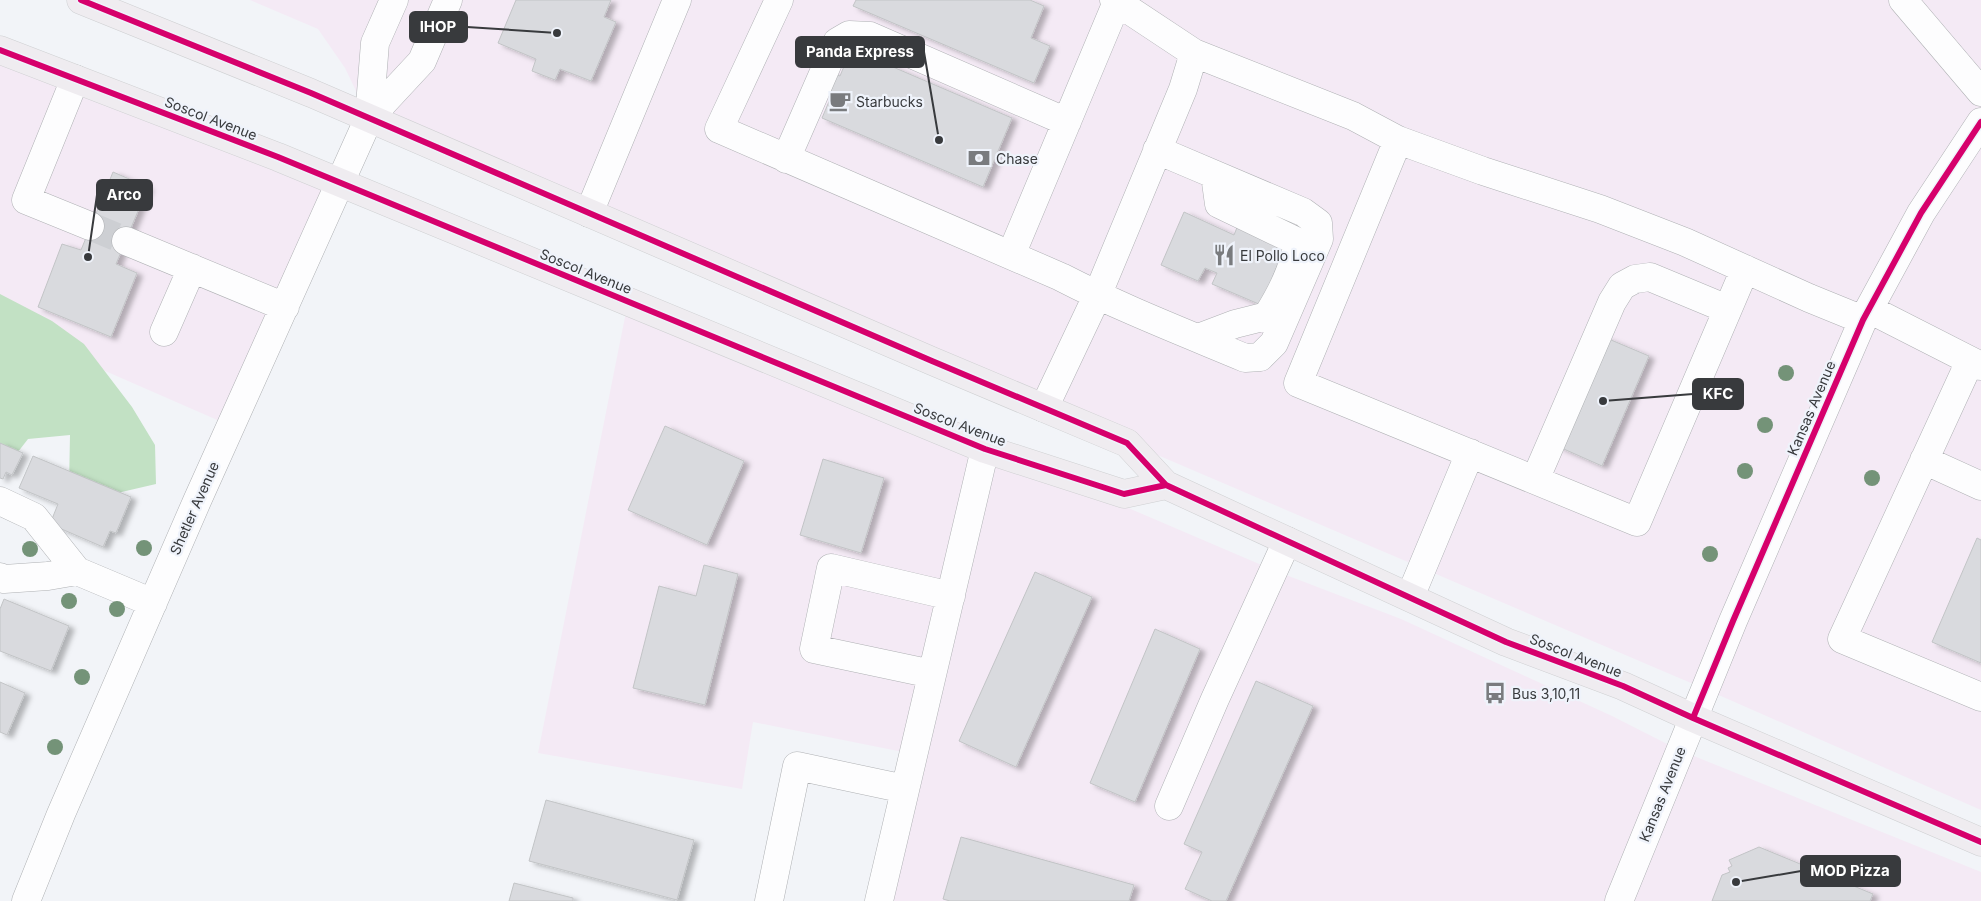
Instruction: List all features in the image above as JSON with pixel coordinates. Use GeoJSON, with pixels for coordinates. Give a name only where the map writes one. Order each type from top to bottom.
{"type":"FeatureCollection","features":[{"type":"Feature","properties":{"kind":"main road","name":"Soscol Avenue"},"geometry":{"type":"LineString","coordinates":[[81,0],[311,93],[1127,443],[1166,485],[1506,642],[1623,686],[1981,842]]}},
{"type":"Feature","properties":{"kind":"main road","name":"Soscol Avenue"},"geometry":{"type":"LineString","coordinates":[[0,50],[278,157],[985,449],[1124,494],[1166,485]]}},
{"type":"Feature","properties":{"kind":"street"},"geometry":{"type":"LineString","coordinates":[[369,118],[376,43],[394,0]]}},
{"type":"Feature","properties":{"kind":"street"},"geometry":{"type":"LineString","coordinates":[[369,118],[422,61],[448,0]]}},
{"type":"Feature","properties":{"kind":"street"},"geometry":{"type":"LineString","coordinates":[[589,213],[677,0]]}},
{"type":"Feature","properties":{"kind":"street"},"geometry":{"type":"LineString","coordinates":[[779,0],[719,130],[1011,255],[1061,277],[1097,296],[1245,358],[1260,357],[1274,342],[1320,239],[1318,223],[1303,212],[1157,150]]}},
{"type":"Feature","properties":{"kind":"street"},"geometry":{"type":"LineString","coordinates":[[1903,0],[1981,92]]}},
{"type":"Feature","properties":{"kind":"street"},"geometry":{"type":"LineString","coordinates":[[1011,255],[1115,1],[1194,53],[1353,116],[1398,140],[1483,171],[1600,209],[1685,242],[1745,269],[1866,314],[1976,363],[1924,460],[1842,639],[1981,697]]}},
{"type":"Feature","properties":{"kind":"street"},"geometry":{"type":"LineString","coordinates":[[786,159],[837,42],[849,35],[870,36],[1067,122]]}},
{"type":"Feature","properties":{"kind":"street"},"geometry":{"type":"LineString","coordinates":[[1044,408],[1097,296],[1184,89],[1194,53]]}},
{"type":"Feature","properties":{"kind":"street"},"geometry":{"type":"LineString","coordinates":[[75,79],[26,200],[90,226]]}},
{"type":"Feature","properties":{"kind":"street","name":"Shetler Avenue"},"geometry":{"type":"LineString","coordinates":[[26,901],[153,603],[369,118]]}},
{"type":"Feature","properties":{"kind":"street","name":"Kansas Avenue"},"geometry":{"type":"LineString","coordinates":[[1618,901],[1733,621],[1866,314],[1921,213],[1981,122]]}},
{"type":"Feature","properties":{"kind":"street"},"geometry":{"type":"LineString","coordinates":[[1398,140],[1298,382],[1378,417],[1637,522],[1745,269]]}},
{"type":"Feature","properties":{"kind":"street"},"geometry":{"type":"LineString","coordinates":[[1198,338],[1235,324],[1267,316],[1279,297],[1296,255],[1298,242],[1219,204],[1214,175]]}},
{"type":"Feature","properties":{"kind":"street"},"geometry":{"type":"LineString","coordinates":[[126,241],[285,307]]}},
{"type":"Feature","properties":{"kind":"street"},"geometry":{"type":"LineString","coordinates":[[164,332],[192,268]]}},
{"type":"Feature","properties":{"kind":"street"},"geometry":{"type":"LineString","coordinates":[[1535,480],[1612,302],[1622,286],[1635,279],[1650,277],[1728,310]]}},
{"type":"Feature","properties":{"kind":"street"},"geometry":{"type":"LineString","coordinates":[[879,901],[985,449]]}},
{"type":"Feature","properties":{"kind":"street"},"geometry":{"type":"LineString","coordinates":[[1410,597],[1470,453]]}},
{"type":"Feature","properties":{"kind":"street"},"geometry":{"type":"LineString","coordinates":[[1924,460],[1981,486]]}},
{"type":"Feature","properties":{"kind":"street"},"geometry":{"type":"LineString","coordinates":[[0,502],[34,517],[77,571],[153,603]]}},
{"type":"Feature","properties":{"kind":"street"},"geometry":{"type":"LineString","coordinates":[[1169,806],[1287,540]]}},
{"type":"Feature","properties":{"kind":"street"},"geometry":{"type":"LineString","coordinates":[[932,674],[814,649],[831,568],[951,596]]}},
{"type":"Feature","properties":{"kind":"street"},"geometry":{"type":"LineString","coordinates":[[0,577],[4,579],[48,576],[77,571]]}},
{"type":"Feature","properties":{"kind":"street"},"geometry":{"type":"LineString","coordinates":[[768,901],[797,766],[905,788]]}},
{"type":"Feature","properties":{"kind":"shaded area"},"geometry":{"type":"Polygon","coordinates":[[[250,0],[1981,0],[1981,810],[1705,689],[369,118],[345,68],[318,29],[250,0]]]}},
{"type":"Feature","properties":{"kind":"shaded area"},"geometry":{"type":"Polygon","coordinates":[[[0,50],[340,184],[231,426],[0,325],[0,50]]]}},
{"type":"Feature","properties":{"kind":"shaded area"},"geometry":{"type":"Polygon","coordinates":[[[628,302],[1098,495],[1273,570],[1401,619],[1612,716],[1679,750],[1981,872],[1981,901],[879,901],[913,754],[753,722],[742,789],[538,753],[628,302]]]}},
{"type":"Feature","properties":{"kind":"green space"},"geometry":{"type":"Polygon","coordinates":[[[0,294],[52,321],[84,344],[132,407],[155,445],[156,484],[100,497],[69,487],[70,435],[28,439],[7,466],[0,462],[0,294]]]}},
{"type":"Feature","properties":{"kind":"building"},"geometry":{"type":"Polygon","coordinates":[[[516,0],[611,0],[604,17],[616,22],[591,81],[560,69],[555,80],[532,71],[536,59],[498,43],[516,0]]]}},
{"type":"Feature","properties":{"kind":"building"},"geometry":{"type":"Polygon","coordinates":[[[856,0],[1030,0],[1044,6],[1031,38],[1050,46],[1034,83],[853,6],[856,0]]]}},
{"type":"Feature","properties":{"kind":"building"},"geometry":{"type":"Polygon","coordinates":[[[851,49],[1012,118],[983,187],[822,118],[833,92],[825,89],[832,73],[840,76],[851,49]]]}},
{"type":"Feature","properties":{"kind":"building"},"geometry":{"type":"Polygon","coordinates":[[[113,172],[148,187],[116,264],[137,273],[111,337],[38,307],[62,244],[81,250],[113,172]]]}},
{"type":"Feature","properties":{"kind":"building","name":"El Pollo Loco"},"geometry":{"type":"Polygon","coordinates":[[[1184,212],[1234,235],[1238,225],[1286,245],[1261,305],[1212,284],[1217,273],[1205,268],[1198,281],[1161,265],[1184,212]]]}},
{"type":"Feature","properties":{"kind":"building"},"geometry":{"type":"Polygon","coordinates":[[[1604,337],[1649,356],[1602,466],[1557,446],[1604,337]]]}},
{"type":"Feature","properties":{"kind":"building"},"geometry":{"type":"Polygon","coordinates":[[[665,426],[744,461],[707,545],[628,510],[665,426]]]}},
{"type":"Feature","properties":{"kind":"building"},"geometry":{"type":"Polygon","coordinates":[[[0,443],[23,453],[12,475],[6,472],[3,479],[0,478],[0,443]]]}},
{"type":"Feature","properties":{"kind":"building"},"geometry":{"type":"Polygon","coordinates":[[[33,456],[131,497],[116,533],[110,531],[103,547],[50,524],[58,504],[19,488],[33,456]]]}},
{"type":"Feature","properties":{"kind":"building"},"geometry":{"type":"Polygon","coordinates":[[[823,459],[884,478],[861,553],[800,535],[823,459]]]}},
{"type":"Feature","properties":{"kind":"building"},"geometry":{"type":"Polygon","coordinates":[[[1977,538],[1981,540],[1981,663],[1932,642],[1977,538]]]}},
{"type":"Feature","properties":{"kind":"building"},"geometry":{"type":"Polygon","coordinates":[[[704,565],[738,574],[705,705],[633,688],[659,586],[696,596],[704,565]]]}},
{"type":"Feature","properties":{"kind":"building"},"geometry":{"type":"Polygon","coordinates":[[[1035,572],[1092,597],[1016,767],[959,741],[1035,572]]]}},
{"type":"Feature","properties":{"kind":"building"},"geometry":{"type":"Polygon","coordinates":[[[4,599],[69,626],[51,671],[0,651],[0,609],[4,599]]]}},
{"type":"Feature","properties":{"kind":"building"},"geometry":{"type":"Polygon","coordinates":[[[1155,629],[1200,649],[1135,802],[1090,783],[1155,629]]]}},
{"type":"Feature","properties":{"kind":"building"},"geometry":{"type":"Polygon","coordinates":[[[1256,681],[1313,706],[1226,901],[1212,901],[1185,889],[1202,852],[1184,844],[1256,681]]]}},
{"type":"Feature","properties":{"kind":"building"},"geometry":{"type":"Polygon","coordinates":[[[0,682],[25,693],[7,735],[0,732],[0,682]]]}},
{"type":"Feature","properties":{"kind":"building"},"geometry":{"type":"Polygon","coordinates":[[[546,800],[694,840],[677,900],[529,861],[546,800]]]}},
{"type":"Feature","properties":{"kind":"building"},"geometry":{"type":"Polygon","coordinates":[[[961,837],[1134,885],[1129,901],[950,901],[943,899],[961,837]]]}},
{"type":"Feature","properties":{"kind":"building"},"geometry":{"type":"Polygon","coordinates":[[[1759,847],[1873,894],[1870,901],[1712,901],[1722,875],[1730,872],[1728,868],[1732,866],[1729,860],[1759,847]]]}},
{"type":"Feature","properties":{"kind":"building"},"geometry":{"type":"Polygon","coordinates":[[[514,883],[573,898],[573,901],[509,901],[514,883]]]}},
{"type":"Feature","properties":{"kind":"tunnel"},"geometry":{"type":"LineString","coordinates":[[90,226],[126,241]]}},
{"type":"Feature","properties":{"kind":"cycle path"},"geometry":{"type":"LineString","coordinates":[[81,0],[311,93],[932,361],[1127,443],[1166,485],[1506,642],[1623,686],[1981,842]]}},
{"type":"Feature","properties":{"kind":"cycle path"},"geometry":{"type":"LineString","coordinates":[[0,50],[278,157],[985,449],[1124,494],[1166,485]]}},
{"type":"Feature","properties":{"kind":"cycle path"},"geometry":{"type":"LineString","coordinates":[[1693,718],[1863,320],[1921,213],[1981,122]]}},
{"type":"Feature","properties":{"kind":"place","name":"IHOP"},"geometry":{"type":"Point","coordinates":[557,33]}},
{"type":"Feature","properties":{"kind":"place","name":"Starbucks"},"geometry":{"type":"Point","coordinates":[840,101]}},
{"type":"Feature","properties":{"kind":"place","name":"Panda Express"},"geometry":{"type":"Point","coordinates":[939,140]}},
{"type":"Feature","properties":{"kind":"place","name":"Chase"},"geometry":{"type":"Point","coordinates":[979,158]}},
{"type":"Feature","properties":{"kind":"place","name":"El Pollo Loco"},"geometry":{"type":"Point","coordinates":[1224,255]}},
{"type":"Feature","properties":{"kind":"place","name":"Arco"},"geometry":{"type":"Point","coordinates":[88,257]}},
{"type":"Feature","properties":{"kind":"place","name":"KFC"},"geometry":{"type":"Point","coordinates":[1603,401]}},
{"type":"Feature","properties":{"kind":"place","name":"Bus 3,10,11"},"geometry":{"type":"Point","coordinates":[1495,693]}},
{"type":"Feature","properties":{"kind":"place","name":"MOD Pizza"},"geometry":{"type":"Point","coordinates":[1736,882]}}]}
